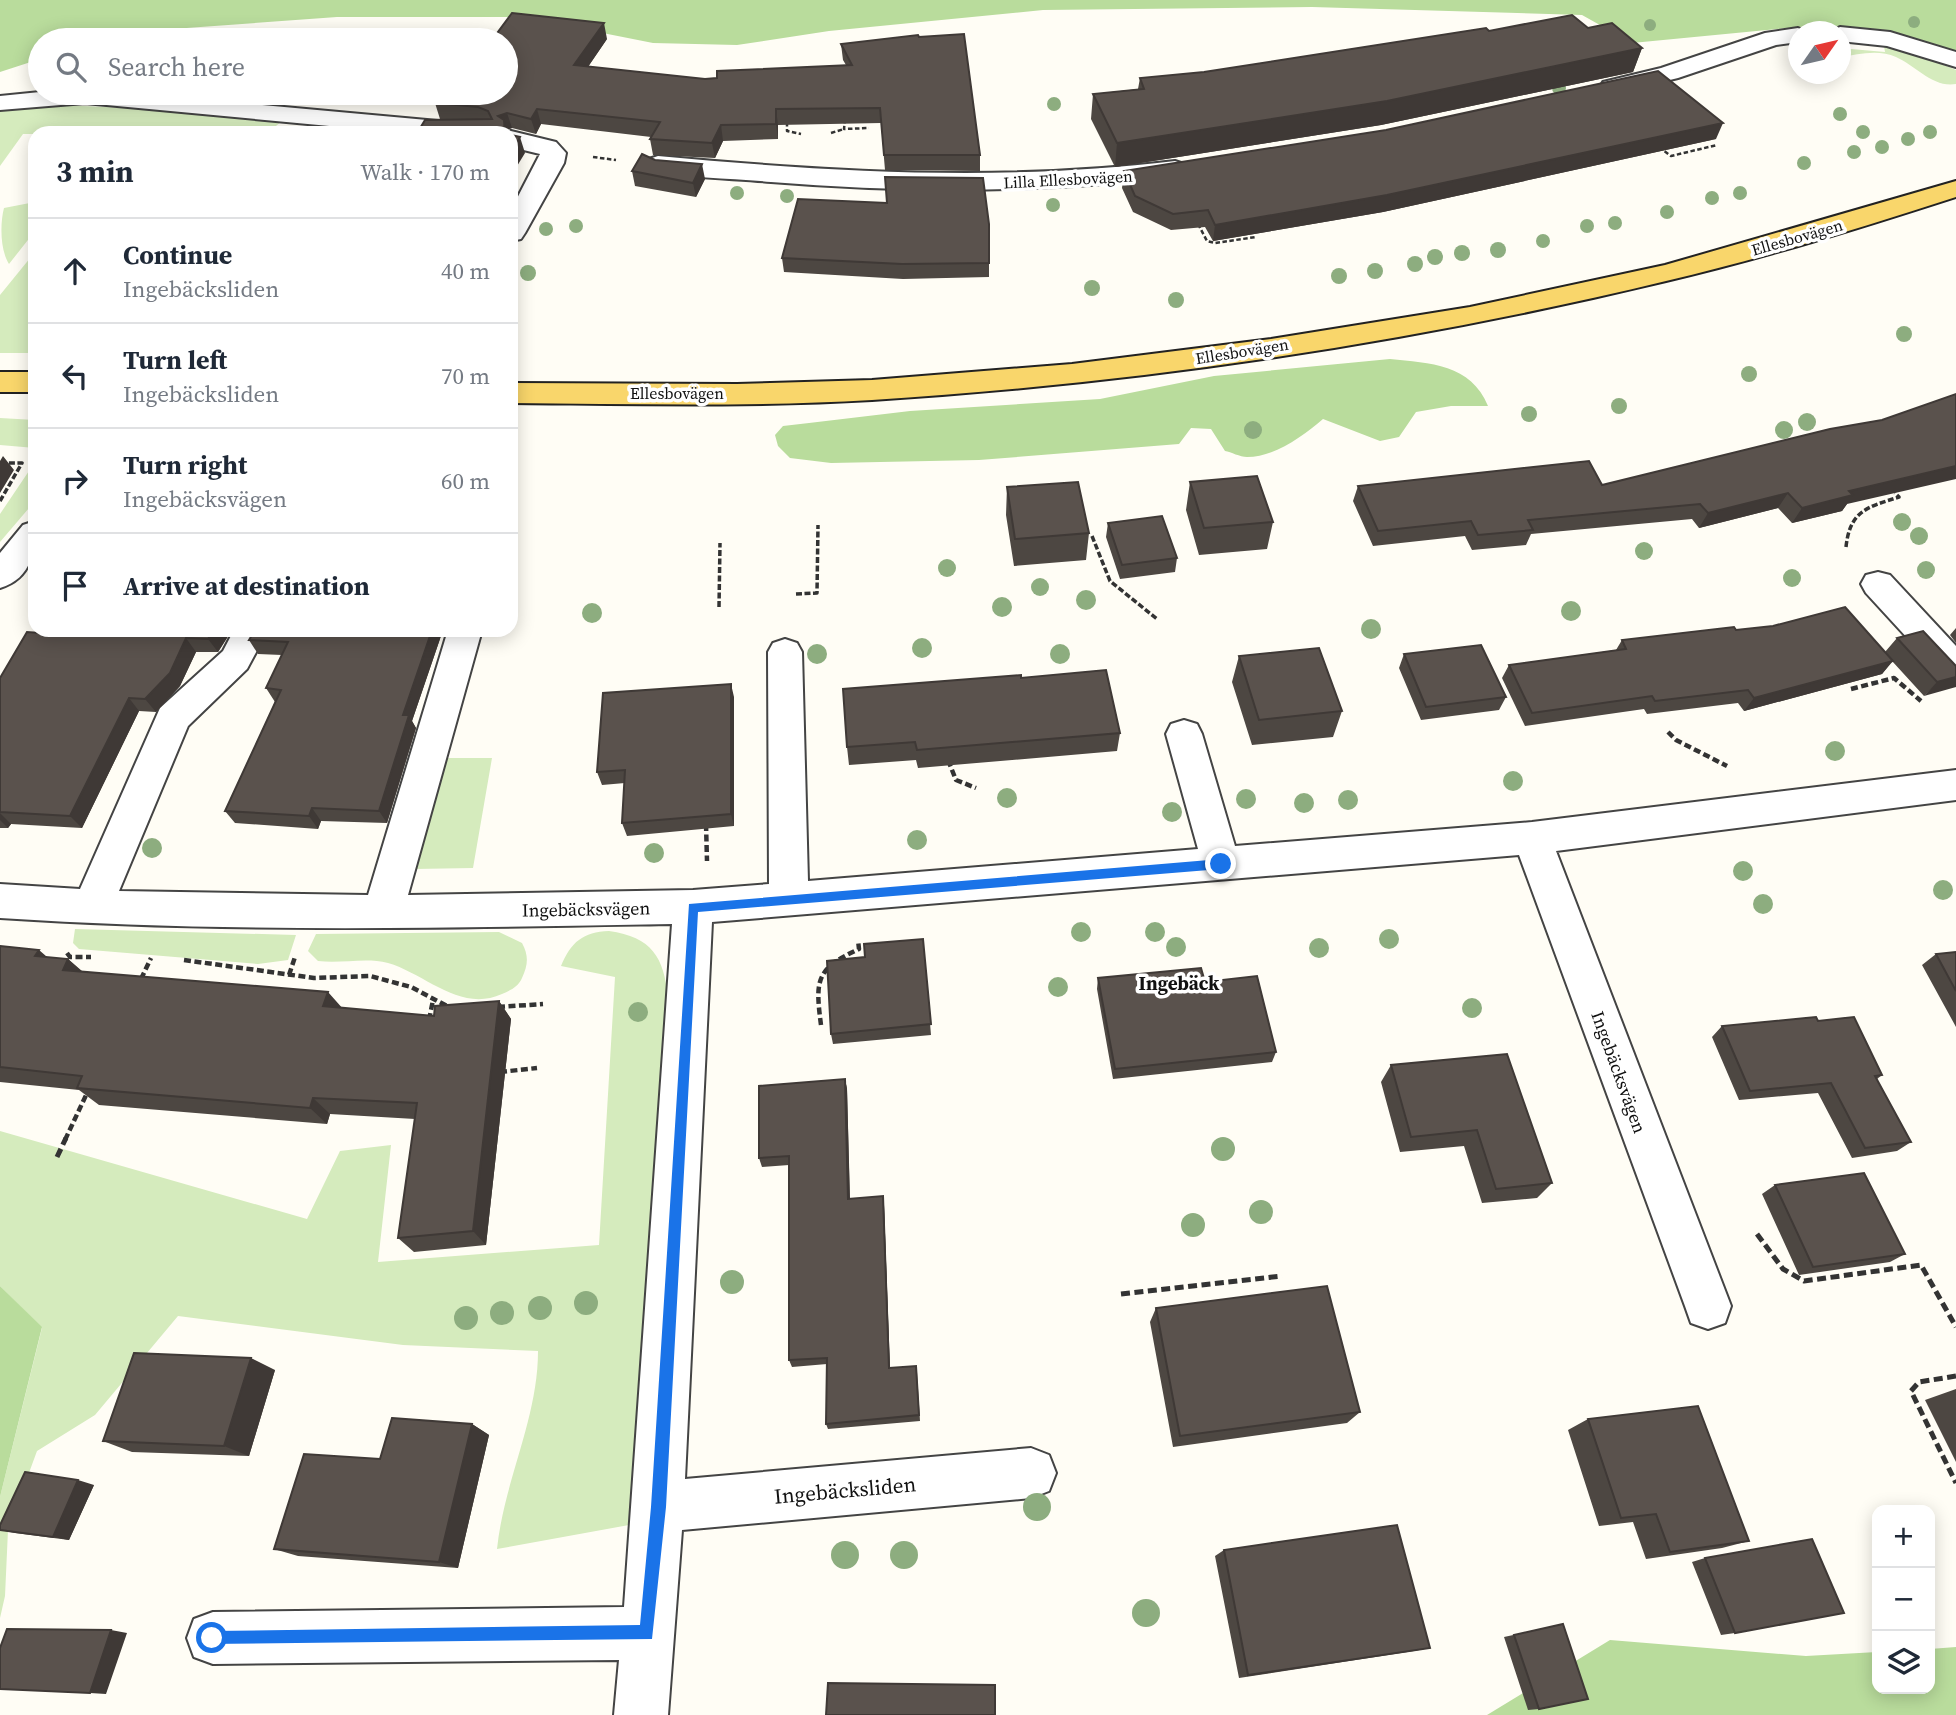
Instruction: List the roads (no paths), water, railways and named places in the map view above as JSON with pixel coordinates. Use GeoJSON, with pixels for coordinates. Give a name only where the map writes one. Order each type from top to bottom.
{"type":"FeatureCollection","features":[{"type":"Feature","properties":{"kind":"main road","name":"Ellesbovägen"},"geometry":{"type":"LineString","coordinates":[[518,393],[705,394],[869,390],[1046,376],[1200,358],[1459,316],[1641,279],[1956,189]]}},
{"type":"Feature","properties":{"kind":"main road"},"geometry":{"type":"LineString","coordinates":[[0,382],[28,382]]}},
{"type":"Feature","properties":{"kind":"street"},"geometry":{"type":"LineString","coordinates":[[1851,35],[1890,39],[1956,60]]}},
{"type":"Feature","properties":{"kind":"street"},"geometry":{"type":"LineString","coordinates":[[1592,92],[1669,73],[1773,38],[1788,36]]}},
{"type":"Feature","properties":{"kind":"street"},"geometry":{"type":"LineString","coordinates":[[0,103],[28,101]]}},
{"type":"Feature","properties":{"kind":"street"},"geometry":{"type":"LineString","coordinates":[[163,105],[344,126]]}},
{"type":"Feature","properties":{"kind":"street"},"geometry":{"type":"LineString","coordinates":[[518,141],[547,147],[552,153],[551,163],[518,221]]}},
{"type":"Feature","properties":{"kind":"street","name":"Lilla Ellesbovägen"},"geometry":{"type":"LineString","coordinates":[[658,164],[802,177],[929,183],[1115,178],[1200,166]]}},
{"type":"Feature","properties":{"kind":"street"},"geometry":{"type":"LineString","coordinates":[[0,576],[28,542]]}},
{"type":"Feature","properties":{"kind":"street"},"geometry":{"type":"LineString","coordinates":[[1878,584],[1956,669]]}},
{"type":"Feature","properties":{"kind":"street"},"geometry":{"type":"LineString","coordinates":[[81,906],[173,718],[236,660],[248,637]]}},
{"type":"Feature","properties":{"kind":"street"},"geometry":{"type":"LineString","coordinates":[[383,912],[463,637]]}},
{"type":"Feature","properties":{"kind":"street"},"geometry":{"type":"LineString","coordinates":[[785,652],[789,899]]}},
{"type":"Feature","properties":{"kind":"street"},"geometry":{"type":"LineString","coordinates":[[1184,734],[1221,864]]}},
{"type":"Feature","properties":{"kind":"street","name":"Ingebäcksvägen"},"geometry":{"type":"LineString","coordinates":[[0,901],[81,906],[383,912],[700,907],[1532,838],[1956,785]]}},
{"type":"Feature","properties":{"kind":"street","name":"Ingebäcksvägen"},"geometry":{"type":"LineString","coordinates":[[1532,838],[1708,1306]]}},
{"type":"Feature","properties":{"kind":"street"},"geometry":{"type":"LineString","coordinates":[[641,1715],[659,1507],[700,907]]}},
{"type":"Feature","properties":{"kind":"street","name":"Ingebäcksliden"},"geometry":{"type":"LineString","coordinates":[[659,1507],[1031,1472]]}},
{"type":"Feature","properties":{"kind":"street"},"geometry":{"type":"LineString","coordinates":[[212,1638],[647,1633]]}},
{"type":"Feature","properties":{"kind":"district","name":"Ingebäck"},"geometry":{"type":"Point","coordinates":[1179,983]}}]}
